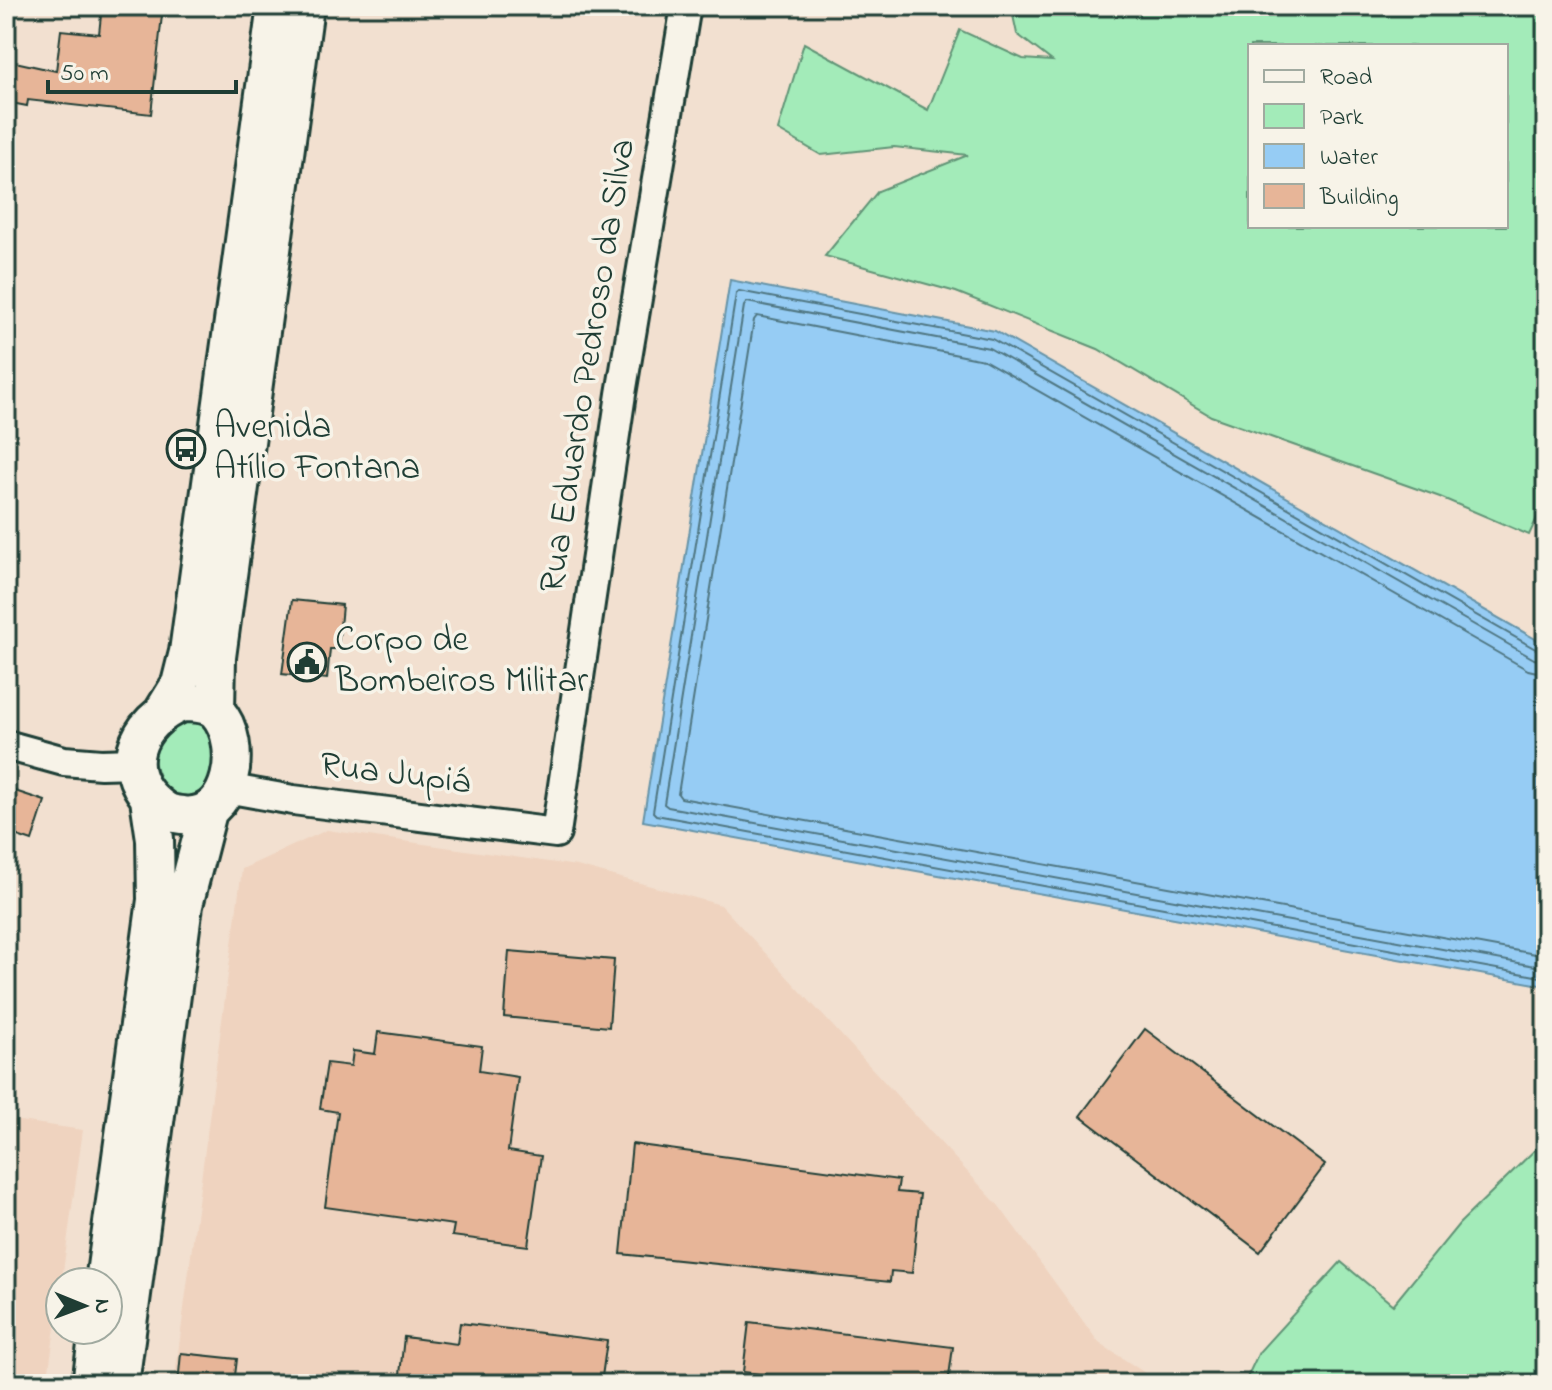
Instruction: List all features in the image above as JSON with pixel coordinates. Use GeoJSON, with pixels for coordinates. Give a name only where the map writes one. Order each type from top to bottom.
{"type":"FeatureCollection","features":[{"type":"Feature","properties":{"kind":"main road"},"geometry":{"type":"LineString","coordinates":[[106,1266],[156,900],[155,839],[149,799],[139,781],[135,763],[138,740],[149,723],[164,710],[180,684],[188,652],[276,6]]}},
{"type":"Feature","properties":{"kind":"main road"},"geometry":{"type":"LineString","coordinates":[[120,1384],[184,905],[217,800],[231,771],[228,732],[216,711],[217,657],[305,6]]}},
{"type":"Feature","properties":{"kind":"main road"},"geometry":{"type":"LineString","coordinates":[[164,710],[182,703],[199,703],[216,711]]}},
{"type":"Feature","properties":{"kind":"main road"},"geometry":{"type":"LineString","coordinates":[[149,799],[167,813],[187,816],[217,800]]}},
{"type":"Feature","properties":{"kind":"main road"},"geometry":{"type":"LineString","coordinates":[[91,1384],[96,1346]]}},
{"type":"Feature","properties":{"kind":"street","name":"Rua Eduardo Pedroso da Silva"},"geometry":{"type":"LineString","coordinates":[[556,833],[621,394],[686,6]]}},
{"type":"Feature","properties":{"kind":"street"},"geometry":{"type":"LineString","coordinates":[[6,745],[64,761],[135,763]]}},
{"type":"Feature","properties":{"kind":"street","name":"Rua Jupiá"},"geometry":{"type":"LineString","coordinates":[[217,800],[293,800],[556,833]]}},
{"type":"Feature","properties":{"kind":"shaded area"},"geometry":{"type":"Polygon","coordinates":[[[327,830],[577,866],[721,905],[999,1206],[1099,1343],[1162,1384],[174,1384],[242,869],[327,830]]]}},
{"type":"Feature","properties":{"kind":"shaded area"},"geometry":{"type":"Polygon","coordinates":[[[6,1119],[83,1130],[64,1266],[44,1266],[44,1346],[52,1346],[47,1384],[6,1384],[6,1119]]]}},
{"type":"Feature","properties":{"kind":"green space"},"geometry":{"type":"Polygon","coordinates":[[[1011,6],[1546,6],[1546,499],[1529,535],[1440,497],[1211,416],[1098,349],[956,292],[825,256],[878,191],[968,155],[894,147],[821,155],[778,130],[804,43],[928,110],[960,30],[1023,59],[1052,61],[1017,34],[1011,6]]]}},
{"type":"Feature","properties":{"kind":"green space"},"geometry":{"type":"Polygon","coordinates":[[[191,715],[210,727],[216,765],[202,795],[183,797],[171,792],[160,779],[154,752],[162,734],[191,715]]]}},
{"type":"Feature","properties":{"kind":"green space"},"geometry":{"type":"Polygon","coordinates":[[[1546,1139],[1546,1384],[1244,1384],[1259,1352],[1341,1262],[1393,1305],[1459,1224],[1546,1139]]]}},
{"type":"Feature","properties":{"kind":"water"},"geometry":{"type":"Polygon","coordinates":[[[730,280],[995,331],[1546,645],[1546,986],[643,821],[730,280]]]}},
{"type":"Feature","properties":{"kind":"building"},"geometry":{"type":"Polygon","coordinates":[[[102,6],[163,6],[151,114],[28,100],[27,106],[6,102],[6,60],[56,71],[61,30],[99,34],[102,6]]]}},
{"type":"Feature","properties":{"kind":"building"},"geometry":{"type":"Polygon","coordinates":[[[292,600],[342,605],[338,649],[330,649],[327,679],[282,674],[292,600]]]}},
{"type":"Feature","properties":{"kind":"building"},"geometry":{"type":"Polygon","coordinates":[[[6,788],[45,801],[32,841],[6,832],[6,788]]]}},
{"type":"Feature","properties":{"kind":"building"},"geometry":{"type":"Polygon","coordinates":[[[509,951],[614,960],[609,1027],[504,1017],[509,951]]]}},
{"type":"Feature","properties":{"kind":"building"},"geometry":{"type":"Polygon","coordinates":[[[1145,1029],[1325,1165],[1260,1252],[1080,1116],[1145,1029]]]}},
{"type":"Feature","properties":{"kind":"building"},"geometry":{"type":"Polygon","coordinates":[[[378,1032],[482,1046],[479,1071],[518,1077],[508,1151],[541,1156],[528,1246],[452,1236],[454,1225],[325,1207],[338,1112],[320,1109],[327,1063],[351,1066],[353,1051],[375,1054],[378,1032]]]}},
{"type":"Feature","properties":{"kind":"building"},"geometry":{"type":"Polygon","coordinates":[[[632,1144],[899,1180],[897,1192],[920,1194],[912,1273],[891,1271],[890,1282],[621,1254],[632,1144]]]}},
{"type":"Feature","properties":{"kind":"building"},"geometry":{"type":"Polygon","coordinates":[[[749,1322],[953,1347],[948,1384],[841,1384],[743,1372],[749,1322]]]}},
{"type":"Feature","properties":{"kind":"building"},"geometry":{"type":"Polygon","coordinates":[[[460,1323],[607,1341],[601,1384],[399,1384],[404,1337],[457,1344],[460,1323]]]}},
{"type":"Feature","properties":{"kind":"building"},"geometry":{"type":"Polygon","coordinates":[[[181,1353],[237,1359],[234,1384],[178,1384],[181,1353]]]}},
{"type":"Feature","properties":{"kind":"place","name":"Avenida Atílio Fontana"},"geometry":{"type":"Point","coordinates":[186,449]}},
{"type":"Feature","properties":{"kind":"place","name":"Corpo de Bombeiros Militar"},"geometry":{"type":"Point","coordinates":[307,662]}}]}
